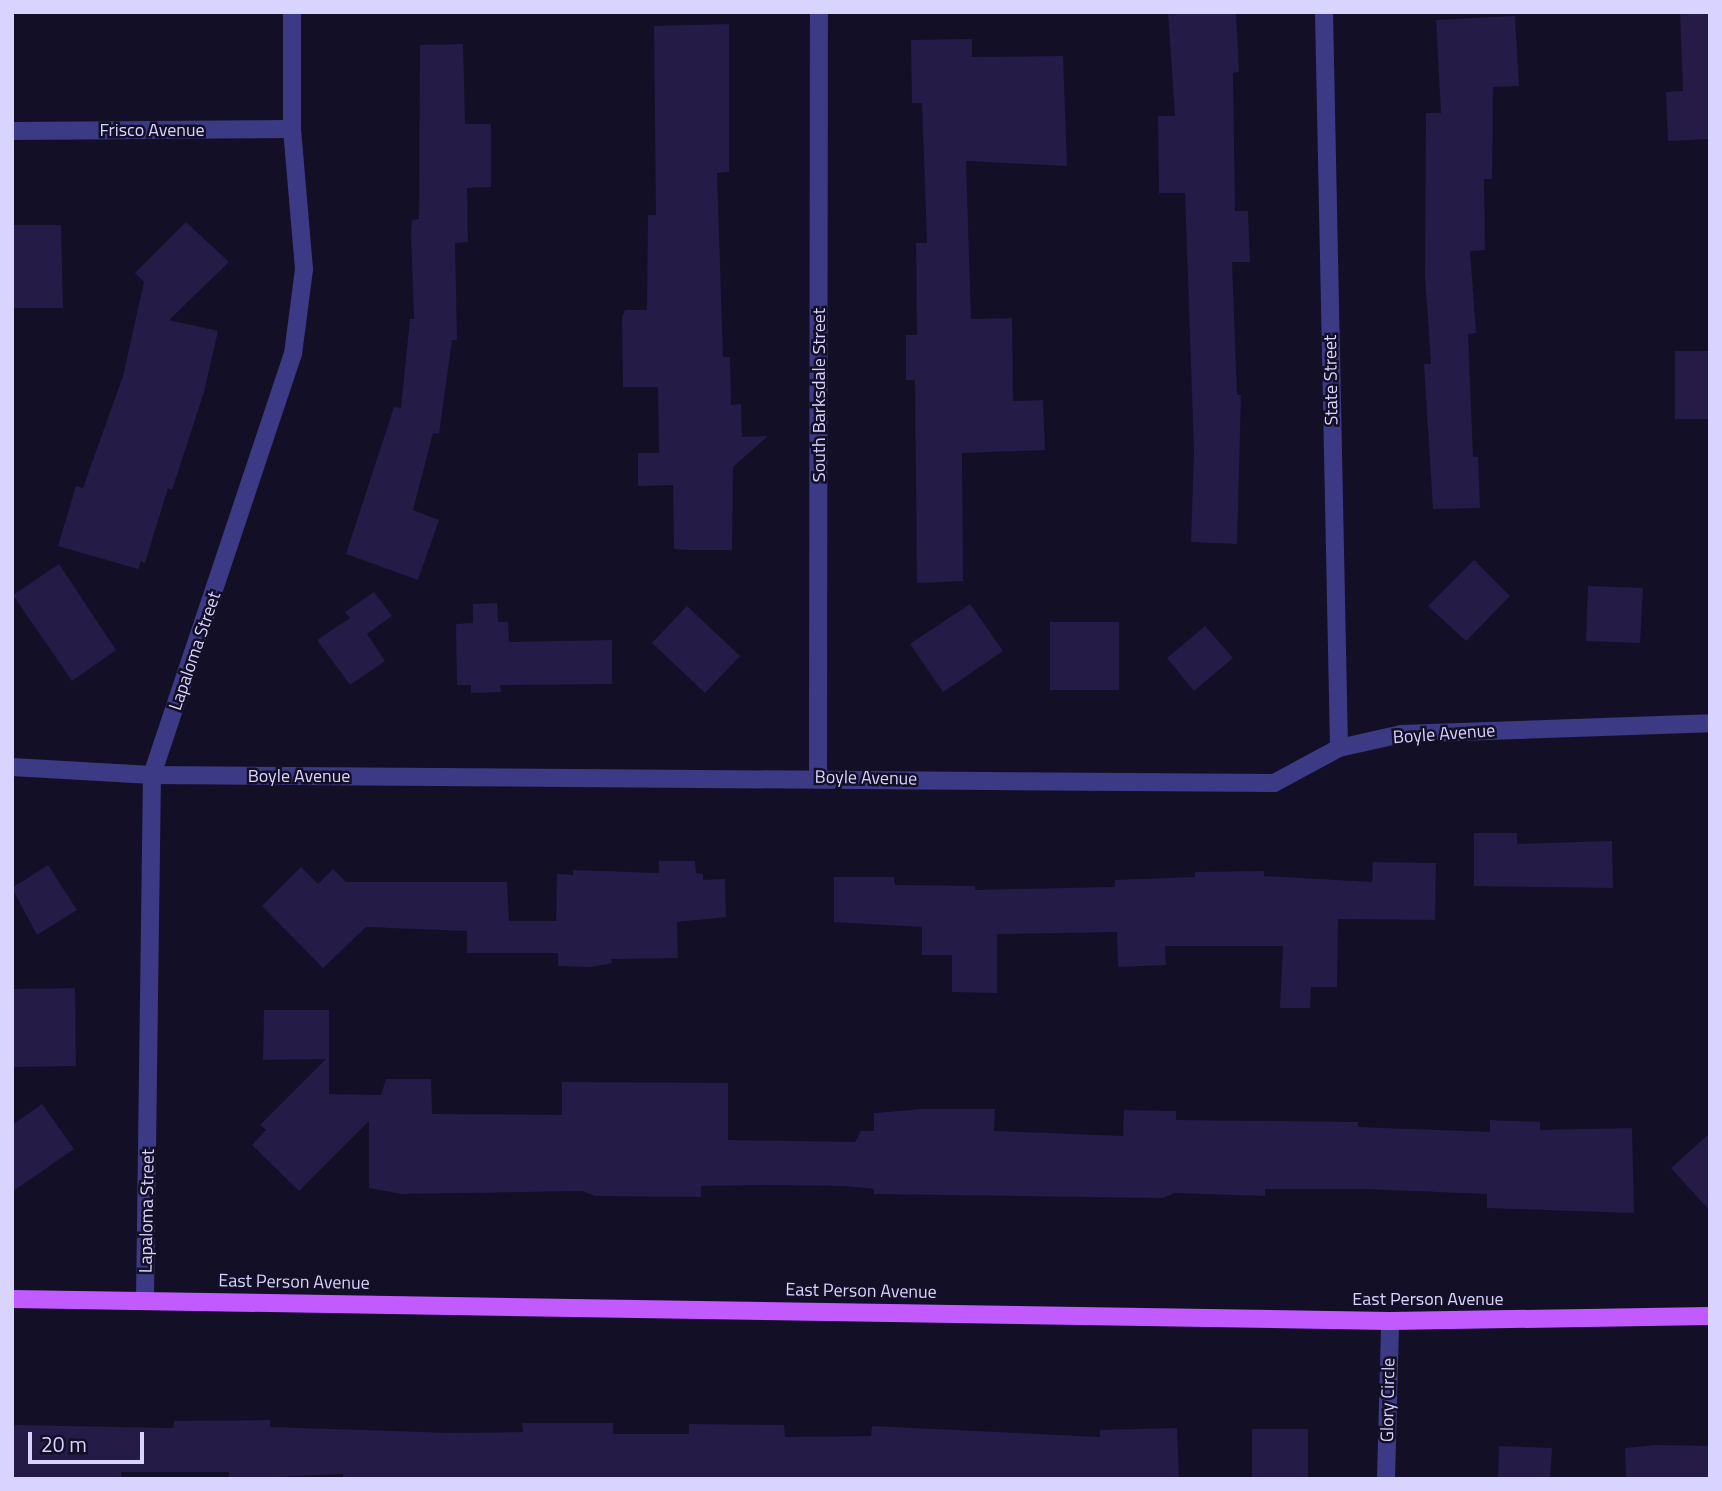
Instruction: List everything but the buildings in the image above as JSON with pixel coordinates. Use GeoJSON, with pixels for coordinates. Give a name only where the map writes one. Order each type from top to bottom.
{"type":"FeatureCollection","features":[{"type":"Feature","properties":{"kind":"main road","name":"East Person Avenue"},"geometry":{"type":"LineString","coordinates":[[12,1299],[1390,1321],[1710,1316]]}},
{"type":"Feature","properties":{"kind":"street","name":"Lapaloma Street"},"geometry":{"type":"LineString","coordinates":[[145,1300],[152,775],[293,354],[304,268],[292,130],[292,12]]}},
{"type":"Feature","properties":{"kind":"street","name":"South Barksdale Street"},"geometry":{"type":"LineString","coordinates":[[818,777],[820,12]]}},
{"type":"Feature","properties":{"kind":"street","name":"State Street"},"geometry":{"type":"LineString","coordinates":[[1324,12],[1339,748]]}},
{"type":"Feature","properties":{"kind":"street","name":"Frisco Avenue"},"geometry":{"type":"LineString","coordinates":[[12,131],[292,130]]}},
{"type":"Feature","properties":{"kind":"street","name":"Boyle Avenue"},"geometry":{"type":"LineString","coordinates":[[12,767],[152,775],[818,777],[1274,783],[1339,748],[1401,734],[1710,723]]}},
{"type":"Feature","properties":{"kind":"street","name":"Glory Circle"},"geometry":{"type":"LineString","coordinates":[[1386,1479],[1390,1321]]}}]}
